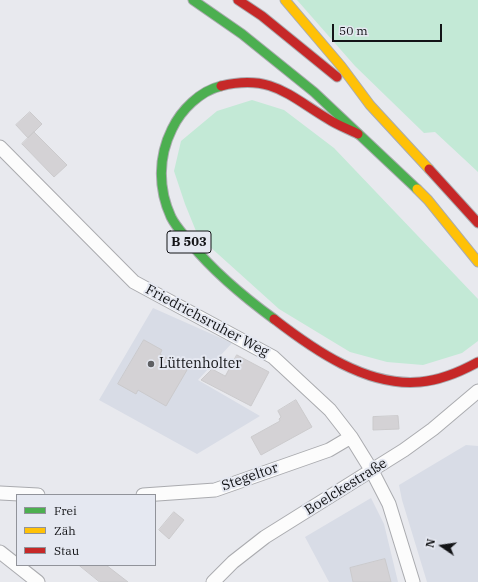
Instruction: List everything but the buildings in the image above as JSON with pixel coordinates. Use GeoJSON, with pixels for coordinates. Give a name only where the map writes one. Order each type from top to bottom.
{"type":"FeatureCollection","features":[{"type":"Feature","properties":{"kind":"highway","name":"B 503"},"geometry":{"type":"LineString","coordinates":[[193,0],[242,34],[314,92],[428,200],[478,262]]}},
{"type":"Feature","properties":{"kind":"highway"},"geometry":{"type":"LineString","coordinates":[[238,0],[262,16],[370,105]]}},
{"type":"Feature","properties":{"kind":"highway"},"geometry":{"type":"LineString","coordinates":[[286,0],[341,66],[370,105],[478,223]]}},
{"type":"Feature","properties":{"kind":"highway","name":"B 503"},"geometry":{"type":"LineString","coordinates":[[358,134],[328,119],[304,102],[284,91],[262,84],[239,83],[217,87],[202,94],[186,108],[175,121],[166,139],[161,161],[161,181],[164,198],[169,213],[179,230],[213,269],[273,319],[329,357],[347,366],[363,373],[400,382],[423,381],[446,377],[464,370],[478,362]]}},
{"type":"Feature","properties":{"kind":"street","name":"Friedrichsruher Weg"},"geometry":{"type":"LineString","coordinates":[[0,147],[134,282],[273,356],[330,410],[351,437],[372,471],[389,504],[413,582]]}},
{"type":"Feature","properties":{"kind":"street","name":"Boelckestraße"},"geometry":{"type":"LineString","coordinates":[[213,582],[233,562],[265,537],[372,471],[433,429],[478,391]]}},
{"type":"Feature","properties":{"kind":"street","name":"Stegeltor"},"geometry":{"type":"LineString","coordinates":[[156,494],[215,490],[329,450],[351,437]]}},
{"type":"Feature","properties":{"kind":"street"},"geometry":{"type":"LineString","coordinates":[[0,494],[16,494]]}},
{"type":"Feature","properties":{"kind":"street"},"geometry":{"type":"LineString","coordinates":[[0,552],[16,565]]}},
{"type":"Feature","properties":{"kind":"street"},"geometry":{"type":"LineString","coordinates":[[18,566],[38,582]]}},
{"type":"Feature","properties":{"kind":"shaded area"},"geometry":{"type":"Polygon","coordinates":[[[153,308],[232,343],[198,380],[260,416],[197,454],[99,400],[153,308]]]}},
{"type":"Feature","properties":{"kind":"shaded area"},"geometry":{"type":"Polygon","coordinates":[[[466,445],[478,446],[478,582],[427,582],[402,500],[399,485],[466,445]]]}},
{"type":"Feature","properties":{"kind":"shaded area"},"geometry":{"type":"Polygon","coordinates":[[[371,498],[384,524],[398,582],[329,582],[305,537],[371,498]]]}},
{"type":"Feature","properties":{"kind":"green space"},"geometry":{"type":"Polygon","coordinates":[[[297,0],[478,0],[478,172],[435,132],[424,133],[355,66],[297,0]]]}},
{"type":"Feature","properties":{"kind":"green space"},"geometry":{"type":"Polygon","coordinates":[[[252,100],[284,110],[334,148],[478,299],[478,341],[462,353],[423,365],[387,362],[350,352],[279,309],[198,236],[174,171],[181,141],[217,111],[252,100]]]}},
{"type":"Feature","properties":{"kind":"traffic: fast"},"geometry":{"type":"LineString","coordinates":[[193,0],[242,34],[314,92],[417,189]]}},
{"type":"Feature","properties":{"kind":"traffic: fast"},"geometry":{"type":"LineString","coordinates":[[221,86],[206,92],[192,102],[180,115],[172,129],[167,140],[162,162],[161,173],[164,195],[173,221],[200,255],[230,284],[274,319]]}},
{"type":"Feature","properties":{"kind":"traffic: slow"},"geometry":{"type":"LineString","coordinates":[[285,0],[341,66],[370,105],[429,169]]}},
{"type":"Feature","properties":{"kind":"traffic: slow"},"geometry":{"type":"LineString","coordinates":[[417,189],[428,200],[478,262]]}},
{"type":"Feature","properties":{"kind":"traffic: jam"},"geometry":{"type":"LineString","coordinates":[[238,0],[262,16],[337,77]]}},
{"type":"Feature","properties":{"kind":"traffic: jam"},"geometry":{"type":"LineString","coordinates":[[221,86],[238,83],[253,83],[278,89],[331,121],[358,134]]}},
{"type":"Feature","properties":{"kind":"traffic: jam"},"geometry":{"type":"LineString","coordinates":[[429,169],[478,223]]}},
{"type":"Feature","properties":{"kind":"traffic: jam"},"geometry":{"type":"LineString","coordinates":[[274,319],[306,343],[324,354],[342,364],[380,379],[400,382],[428,381],[450,375],[478,362]]}},
{"type":"Feature","properties":{"kind":"place","name":"Lüttenholter"},"geometry":{"type":"Point","coordinates":[151,364]}}]}
